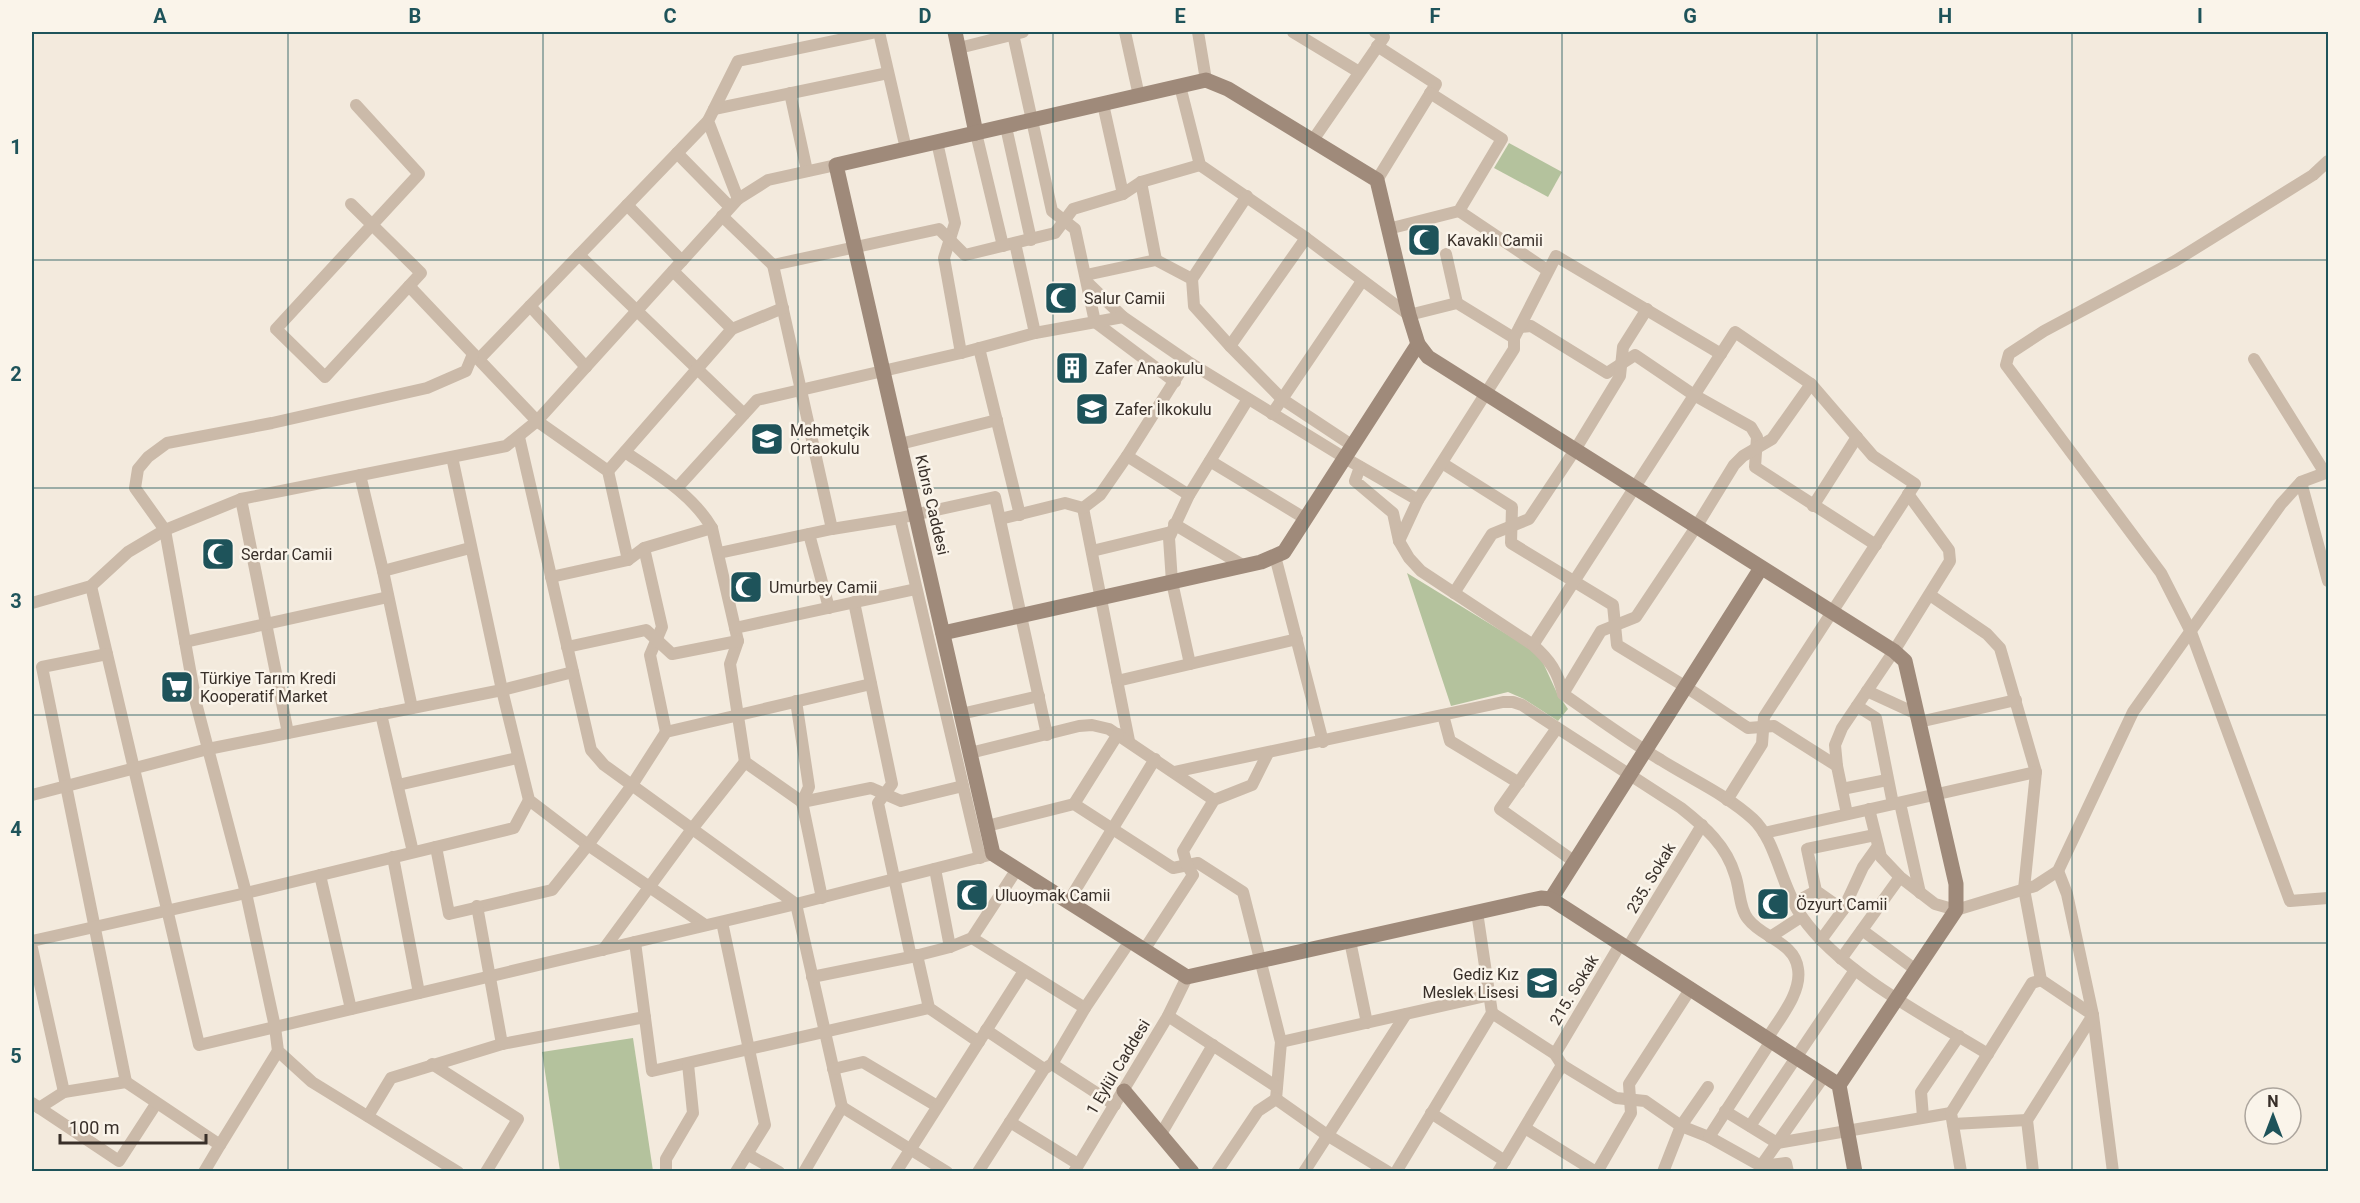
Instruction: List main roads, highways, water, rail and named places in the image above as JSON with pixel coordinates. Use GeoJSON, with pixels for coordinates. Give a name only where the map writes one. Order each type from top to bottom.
{"type":"FeatureCollection","features":[{"type":"Feature","properties":{"kind":"place","name":"Kavaklı Camii"},"geometry":{"type":"Point","coordinates":[1424,240]}},
{"type":"Feature","properties":{"kind":"place","name":"Salur Camii"},"geometry":{"type":"Point","coordinates":[1061,298]}},
{"type":"Feature","properties":{"kind":"place","name":"Zafer Anaokulu"},"geometry":{"type":"Point","coordinates":[1072,368]}},
{"type":"Feature","properties":{"kind":"place","name":"Zafer İlkokulu"},"geometry":{"type":"Point","coordinates":[1092,409]}},
{"type":"Feature","properties":{"kind":"place","name":"Mehmetçik Ortaokulu"},"geometry":{"type":"Point","coordinates":[767,439]}},
{"type":"Feature","properties":{"kind":"place","name":"Serdar Camii"},"geometry":{"type":"Point","coordinates":[218,554]}},
{"type":"Feature","properties":{"kind":"place","name":"Umurbey Camii"},"geometry":{"type":"Point","coordinates":[746,587]}},
{"type":"Feature","properties":{"kind":"place","name":"Türkiye Tarım Kredi Kooperatif Market"},"geometry":{"type":"Point","coordinates":[177,687]}},
{"type":"Feature","properties":{"kind":"place","name":"Uluoymak Camii"},"geometry":{"type":"Point","coordinates":[972,895]}},
{"type":"Feature","properties":{"kind":"place","name":"Özyurt Camii"},"geometry":{"type":"Point","coordinates":[1773,904]}},
{"type":"Feature","properties":{"kind":"place","name":"Gediz Kız Meslek Lisesi"},"geometry":{"type":"Point","coordinates":[1542,983]}}]}
